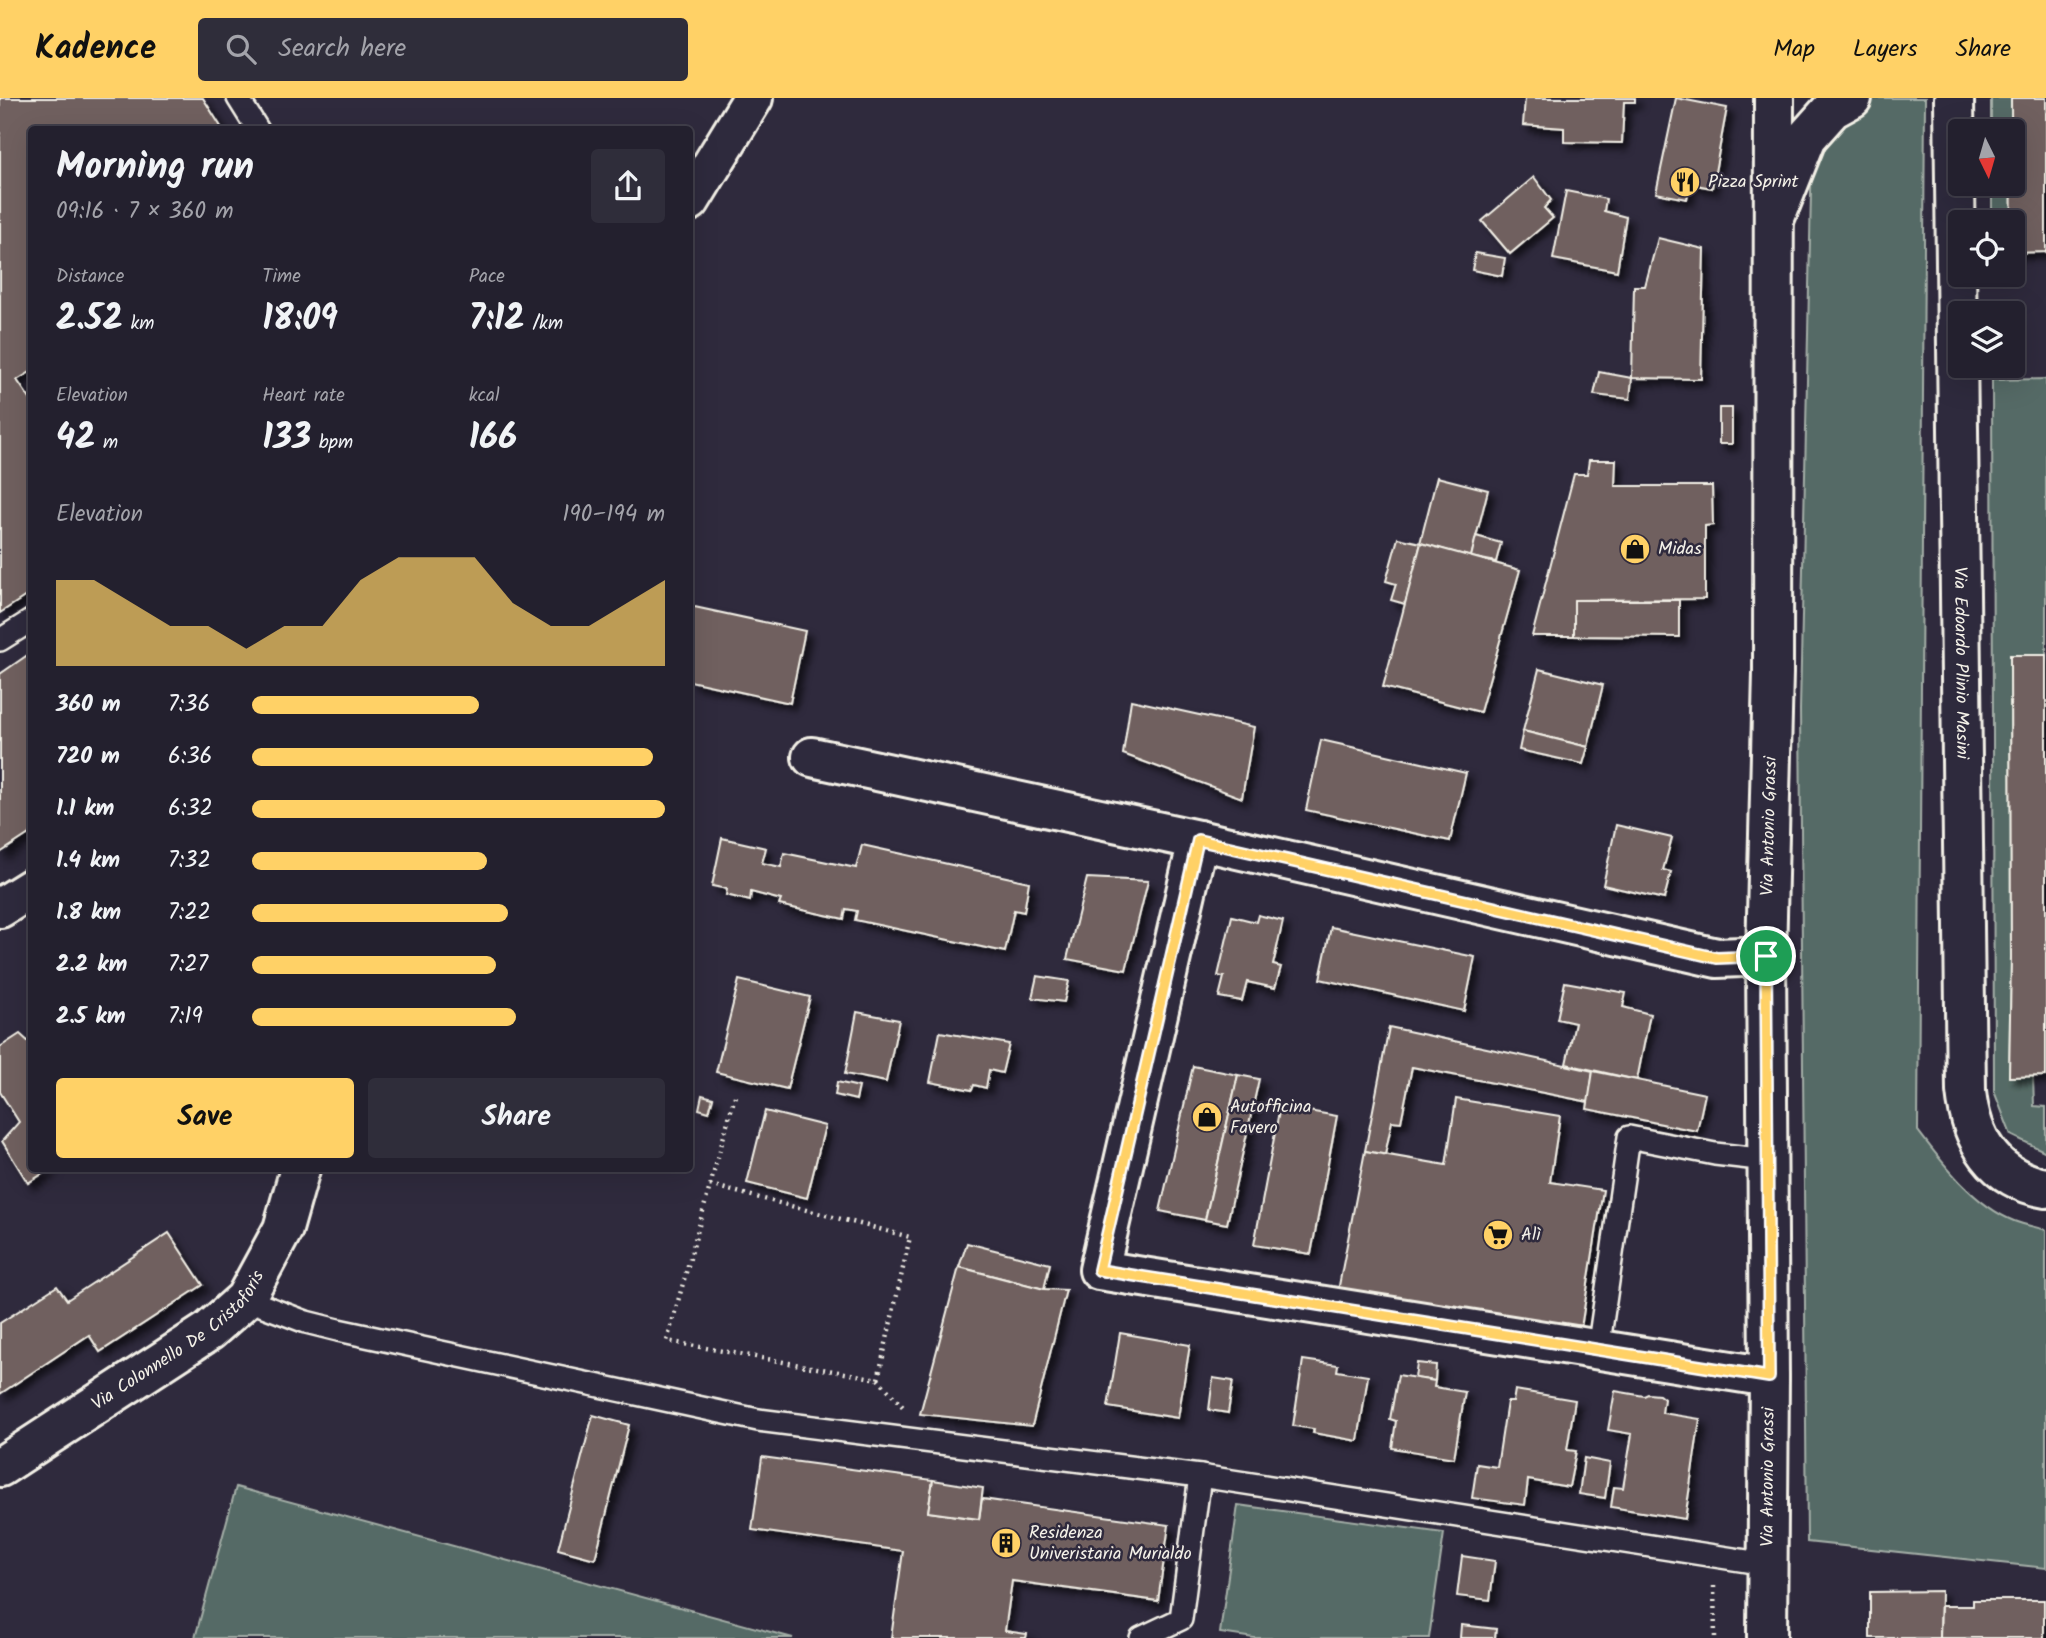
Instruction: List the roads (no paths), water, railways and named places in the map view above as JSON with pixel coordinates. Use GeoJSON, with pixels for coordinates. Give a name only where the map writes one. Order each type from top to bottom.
{"type":"FeatureCollection","features":[{"type":"Feature","properties":{"kind":"street"},"geometry":{"type":"LineString","coordinates":[[1773,222],[1807,137],[1832,109],[1852,98]]}},
{"type":"Feature","properties":{"kind":"street","name":"Via Edoardo Plinio Masini"},"geometry":{"type":"LineString","coordinates":[[1954,98],[1966,1091],[1972,1125],[1979,1143],[1990,1158],[2012,1175],[2046,1188]]}},
{"type":"Feature","properties":{"kind":"street"},"geometry":{"type":"LineString","coordinates":[[693,196],[753,99]]}},
{"type":"Feature","properties":{"kind":"street","name":"Via Antonio Grassi"},"geometry":{"type":"LineString","coordinates":[[1767,1638],[1769,1377],[1766,956],[1773,673],[1774,99]]}},
{"type":"Feature","properties":{"kind":"street"},"geometry":{"type":"LineString","coordinates":[[812,757],[1198,840],[1717,958],[1766,956]]}},
{"type":"Feature","properties":{"kind":"street"},"geometry":{"type":"LineString","coordinates":[[1198,840],[1099,1270],[1769,1377]]}},
{"type":"Feature","properties":{"kind":"street"},"geometry":{"type":"LineString","coordinates":[[0,908],[28,890]]}},
{"type":"Feature","properties":{"kind":"street","name":"Via Colonnello De Cristoforis"},"geometry":{"type":"LineString","coordinates":[[0,1467],[209,1331],[245,1299],[283,1229],[299,1172]]}},
{"type":"Feature","properties":{"kind":"lane"},"geometry":{"type":"LineString","coordinates":[[238,98],[256,126]]}},
{"type":"Feature","properties":{"kind":"lane"},"geometry":{"type":"LineString","coordinates":[[0,640],[28,622]]}},
{"type":"Feature","properties":{"kind":"lane"},"geometry":{"type":"LineString","coordinates":[[1598,1350],[1629,1137],[1715,1154],[1767,1160]]}},
{"type":"Feature","properties":{"kind":"lane"},"geometry":{"type":"LineString","coordinates":[[245,1299],[306,1322],[338,1330],[758,1420],[1200,1476],[1766,1564]]}},
{"type":"Feature","properties":{"kind":"lane"},"geometry":{"type":"LineString","coordinates":[[1141,1638],[1181,1619],[1200,1476]]}},
{"type":"Feature","properties":{"kind":"place","name":"Pizza Sprint"},"geometry":{"type":"Point","coordinates":[1685,182]}},
{"type":"Feature","properties":{"kind":"place","name":"Midas"},"geometry":{"type":"Point","coordinates":[1635,549]}},
{"type":"Feature","properties":{"kind":"place","name":"Autofficina Favero"},"geometry":{"type":"Point","coordinates":[1207,1117]}},
{"type":"Feature","properties":{"kind":"place","name":"Alì"},"geometry":{"type":"Point","coordinates":[1498,1235]}},
{"type":"Feature","properties":{"kind":"place","name":"Residenza Univeristaria Murialdo"},"geometry":{"type":"Point","coordinates":[1006,1543]}}]}
